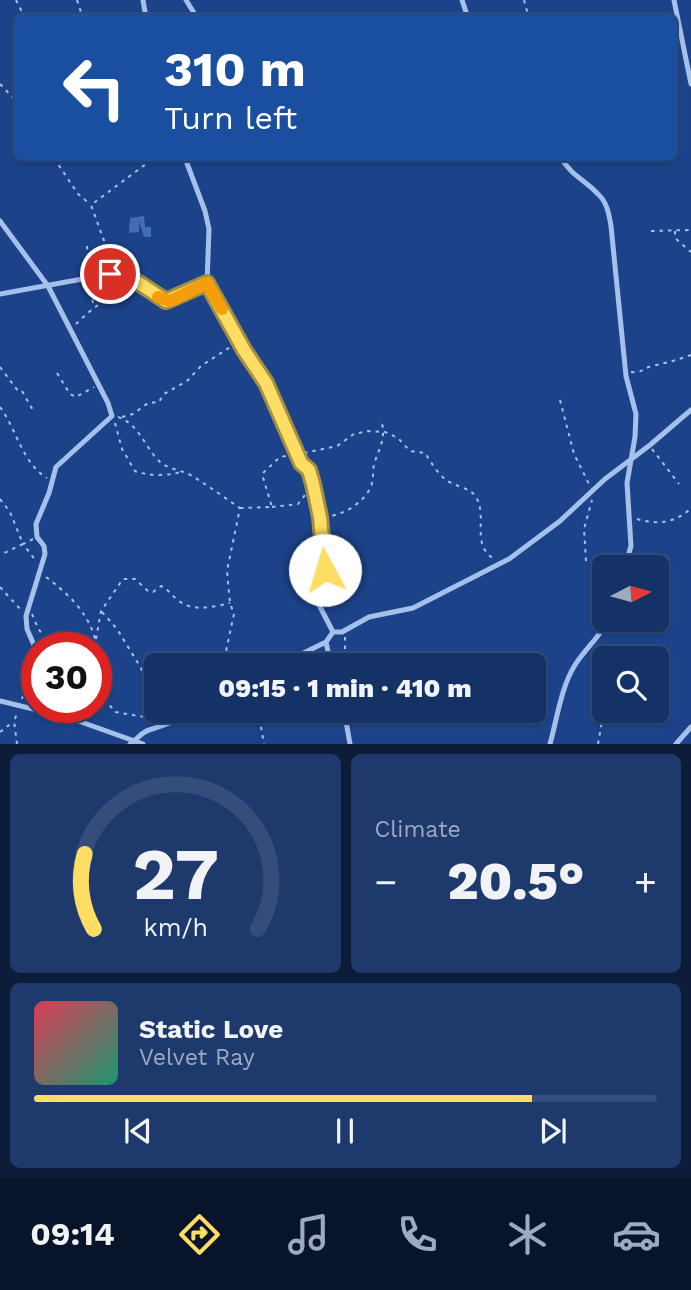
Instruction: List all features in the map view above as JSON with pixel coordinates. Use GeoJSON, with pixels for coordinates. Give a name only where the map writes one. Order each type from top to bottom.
{"type":"FeatureCollection","features":[{"type":"Feature","properties":{"kind":"street"},"geometry":{"type":"LineString","coordinates":[[677,15],[691,85]]}},
{"type":"Feature","properties":{"kind":"street"},"geometry":{"type":"LineString","coordinates":[[186,161],[209,229],[207,283],[266,383],[301,463],[309,470],[320,517],[325,570],[317,588],[316,599],[333,632]]}},
{"type":"Feature","properties":{"kind":"street"},"geometry":{"type":"LineString","coordinates":[[563,161],[577,178],[599,194],[607,209],[611,226],[627,372],[636,414],[635,438],[627,483],[631,546],[628,555]]}},
{"type":"Feature","properties":{"kind":"street"},"geometry":{"type":"LineString","coordinates":[[0,221],[48,286],[112,416],[56,467],[49,493],[36,519],[37,537],[45,548],[26,616],[28,632]]}},
{"type":"Feature","properties":{"kind":"street"},"geometry":{"type":"LineString","coordinates":[[0,294],[110,274],[139,283],[162,300],[170,301],[207,283]]}},
{"type":"Feature","properties":{"kind":"street"},"geometry":{"type":"LineString","coordinates":[[304,653],[326,642],[333,632],[347,629],[369,617],[413,608],[489,571],[555,526],[595,489],[691,410]]}},
{"type":"Feature","properties":{"kind":"street"},"geometry":{"type":"LineString","coordinates":[[550,744],[573,668],[601,632]]}},
{"type":"Feature","properties":{"kind":"street"},"geometry":{"type":"LineString","coordinates":[[326,642],[328,653]]}},
{"type":"Feature","properties":{"kind":"street"},"geometry":{"type":"LineString","coordinates":[[0,701],[21,705]]}},
{"type":"Feature","properties":{"kind":"street"},"geometry":{"type":"LineString","coordinates":[[82,723],[143,744]]}},
{"type":"Feature","properties":{"kind":"street"},"geometry":{"type":"LineString","coordinates":[[133,742],[149,730],[160,729],[169,723]]}},
{"type":"Feature","properties":{"kind":"street"},"geometry":{"type":"LineString","coordinates":[[347,723],[351,744]]}},
{"type":"Feature","properties":{"kind":"street"},"geometry":{"type":"LineString","coordinates":[[676,744],[691,727]]}},
{"type":"Feature","properties":{"kind":"path"},"geometry":{"type":"LineString","coordinates":[[0,84],[14,99]]}},
{"type":"Feature","properties":{"kind":"path"},"geometry":{"type":"LineString","coordinates":[[56,161],[78,194],[91,205],[113,265]]}},
{"type":"Feature","properties":{"kind":"path"},"geometry":{"type":"LineString","coordinates":[[91,205],[150,161]]}},
{"type":"Feature","properties":{"kind":"path"},"geometry":{"type":"LineString","coordinates":[[675,230],[675,237],[691,253]]}},
{"type":"Feature","properties":{"kind":"path"},"geometry":{"type":"LineString","coordinates":[[651,231],[691,230]]}},
{"type":"Feature","properties":{"kind":"path"},"geometry":{"type":"LineString","coordinates":[[71,330],[84,316],[110,299],[131,293],[139,283],[140,268]]}},
{"type":"Feature","properties":{"kind":"path"},"geometry":{"type":"LineString","coordinates":[[181,471],[174,474],[145,475],[135,471],[122,449],[112,416],[133,414],[148,403],[159,402],[164,394],[187,381],[201,366],[239,340]]}},
{"type":"Feature","properties":{"kind":"path"},"geometry":{"type":"LineString","coordinates":[[627,372],[641,372],[651,366],[691,355]]}},
{"type":"Feature","properties":{"kind":"path"},"geometry":{"type":"LineString","coordinates":[[0,367],[18,391],[22,391],[34,412]]}},
{"type":"Feature","properties":{"kind":"path"},"geometry":{"type":"LineString","coordinates":[[57,373],[76,397],[98,384]]}},
{"type":"Feature","properties":{"kind":"path"},"geometry":{"type":"LineString","coordinates":[[560,401],[574,454],[595,489],[584,530],[586,561]]}},
{"type":"Feature","properties":{"kind":"path"},"geometry":{"type":"LineString","coordinates":[[0,407],[23,451],[38,472],[51,481]]}},
{"type":"Feature","properties":{"kind":"path"},"geometry":{"type":"LineString","coordinates":[[121,417],[134,426],[159,461],[193,476],[240,508],[298,504],[313,484]]}},
{"type":"Feature","properties":{"kind":"path"},"geometry":{"type":"LineString","coordinates":[[320,517],[332,517],[351,508],[372,485],[373,467],[385,432],[381,419]]}},
{"type":"Feature","properties":{"kind":"path"},"geometry":{"type":"LineString","coordinates":[[272,507],[262,474],[281,457],[337,446],[354,434],[385,432],[398,438],[410,451],[425,453],[444,478],[475,494],[479,504],[482,546],[489,556],[495,559]]}},
{"type":"Feature","properties":{"kind":"path"},"geometry":{"type":"LineString","coordinates":[[650,445],[679,484]]}},
{"type":"Feature","properties":{"kind":"path"},"geometry":{"type":"LineString","coordinates":[[0,499],[10,512],[23,544],[41,573],[70,597],[85,614],[93,632]]}},
{"type":"Feature","properties":{"kind":"path"},"geometry":{"type":"LineString","coordinates":[[226,653],[234,614],[230,603],[227,571],[240,508]]}},
{"type":"Feature","properties":{"kind":"path"},"geometry":{"type":"LineString","coordinates":[[630,515],[651,523],[668,522],[683,516],[691,508]]}},
{"type":"Feature","properties":{"kind":"path"},"geometry":{"type":"LineString","coordinates":[[0,555],[37,537]]}},
{"type":"Feature","properties":{"kind":"path"},"geometry":{"type":"LineString","coordinates":[[98,632],[101,611],[123,579],[135,579],[148,591],[153,592],[161,586],[165,587],[187,606],[200,608],[230,603]]}},
{"type":"Feature","properties":{"kind":"path"},"geometry":{"type":"LineString","coordinates":[[0,587],[26,616]]}},
{"type":"Feature","properties":{"kind":"path"},"geometry":{"type":"LineString","coordinates":[[29,603],[41,632]]}},
{"type":"Feature","properties":{"kind":"path"},"geometry":{"type":"LineString","coordinates":[[101,611],[117,629],[144,678]]}},
{"type":"Feature","properties":{"kind":"path"},"geometry":{"type":"LineString","coordinates":[[347,629],[344,640],[348,653]]}},
{"type":"Feature","properties":{"kind":"path"},"geometry":{"type":"LineString","coordinates":[[0,732],[14,722],[21,705]]}},
{"type":"Feature","properties":{"kind":"path"},"geometry":{"type":"LineString","coordinates":[[112,708],[116,712],[144,717]]}},
{"type":"Feature","properties":{"kind":"path"},"geometry":{"type":"LineString","coordinates":[[14,722],[18,744]]}},
{"type":"Feature","properties":{"kind":"path"},"geometry":{"type":"LineString","coordinates":[[260,723],[264,744]]}},
{"type":"Feature","properties":{"kind":"path"},"geometry":{"type":"LineString","coordinates":[[598,744],[602,723]]}},
{"type":"Feature","properties":{"kind":"building"},"geometry":{"type":"Polygon","coordinates":[[[144,216],[145,227],[151,227],[151,237],[144,237],[139,221],[139,232],[129,233],[130,218],[144,216]]]}},
{"type":"Feature","properties":{"kind":"slow traffic"},"geometry":{"type":"LineString","coordinates":[[158,297],[170,301],[207,283],[222,309]]}},
{"type":"Feature","properties":{"kind":"route"},"geometry":{"type":"LineString","coordinates":[[110,274],[139,283],[166,301],[207,283],[216,295],[244,350],[266,383],[301,463],[309,470],[318,505],[325,570]]}}]}
